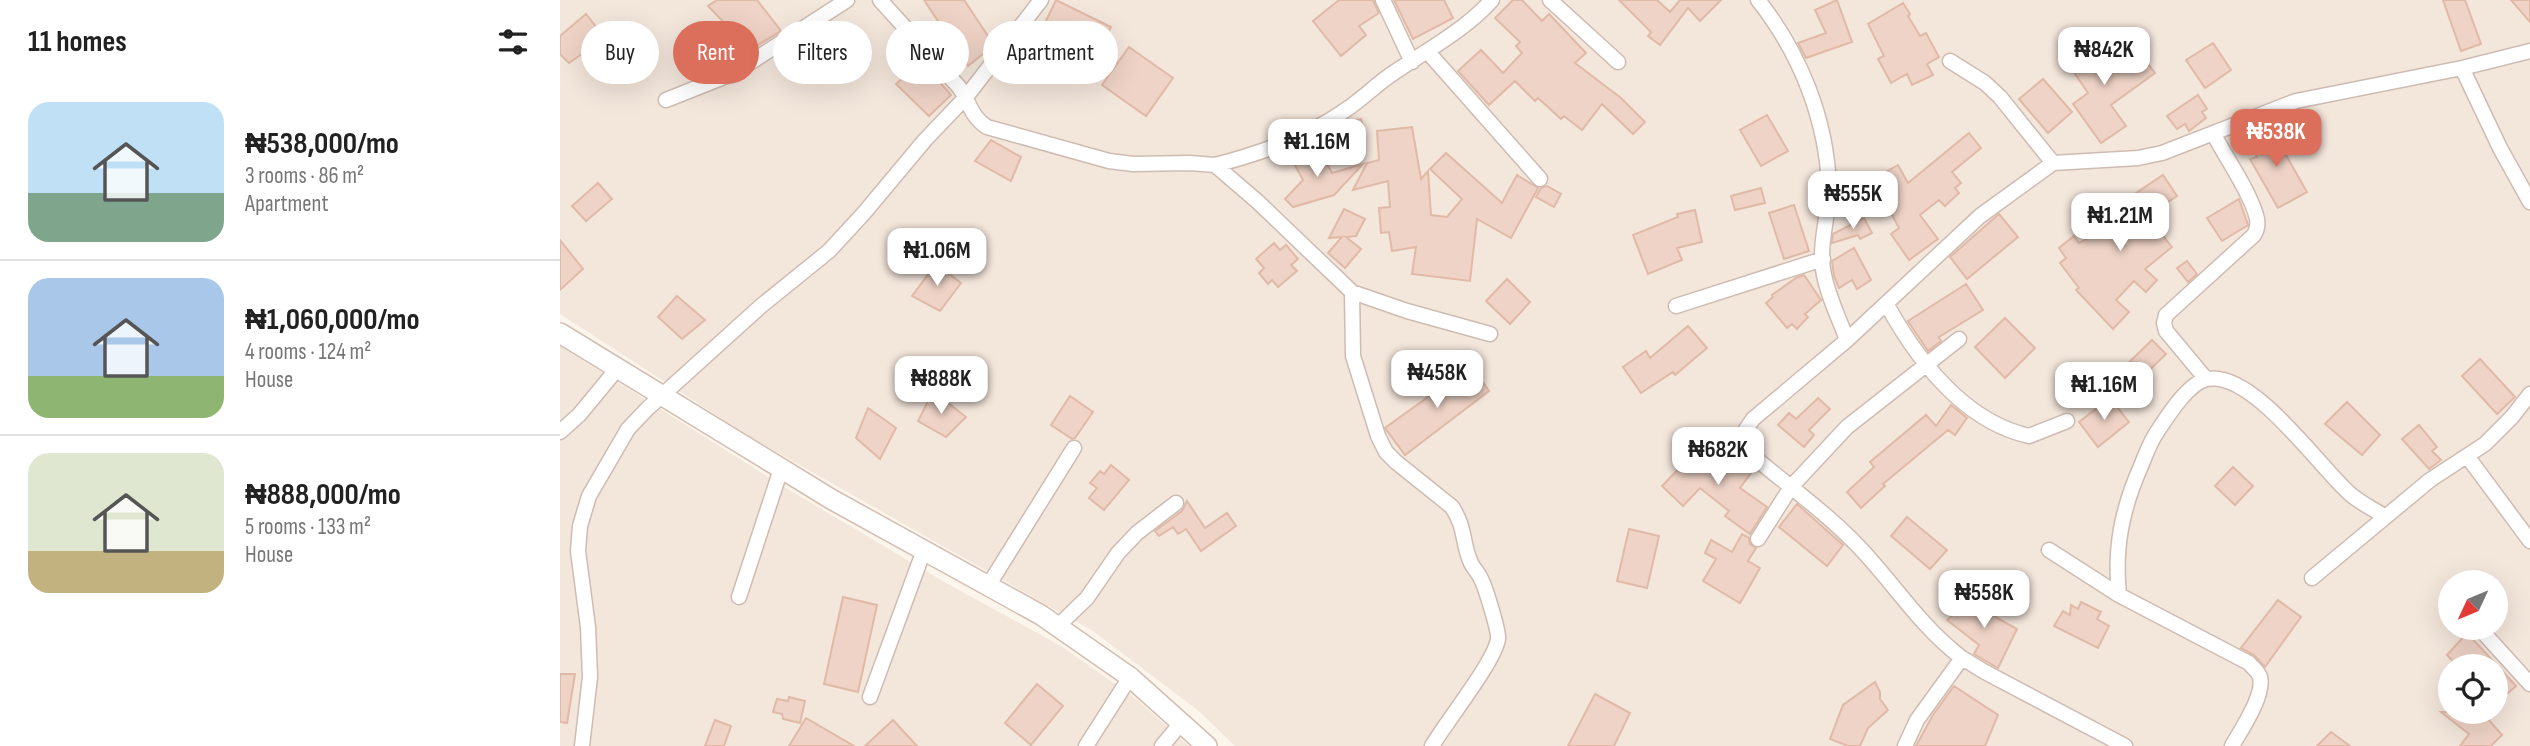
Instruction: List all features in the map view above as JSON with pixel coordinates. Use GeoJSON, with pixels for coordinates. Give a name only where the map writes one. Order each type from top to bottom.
{"type":"FeatureCollection","features":[{"type":"Feature","properties":{"kind":"street"},"geometry":{"type":"LineString","coordinates":[[666,100],[734,73],[847,0]]}},
{"type":"Feature","properties":{"kind":"street"},"geometry":{"type":"LineString","coordinates":[[880,0],[966,97],[973,116],[987,127],[1109,161],[1215,165],[1250,156],[1314,130],[1477,16],[1493,0]]}},
{"type":"Feature","properties":{"kind":"street"},"geometry":{"type":"LineString","coordinates":[[582,746],[590,677],[588,627],[578,551],[580,526],[589,496],[628,429],[761,306],[829,251],[966,97],[1041,0]]}},
{"type":"Feature","properties":{"kind":"street"},"geometry":{"type":"LineString","coordinates":[[1383,0],[1412,61]]}},
{"type":"Feature","properties":{"kind":"street"},"geometry":{"type":"LineString","coordinates":[[1550,0],[1618,62]]}},
{"type":"Feature","properties":{"kind":"street"},"geometry":{"type":"LineString","coordinates":[[1758,0],[1775,22],[1801,67],[1824,138],[1829,187],[1823,269],[1847,340]]}},
{"type":"Feature","properties":{"kind":"street"},"geometry":{"type":"LineString","coordinates":[[1427,51],[1540,179]]}},
{"type":"Feature","properties":{"kind":"street"},"geometry":{"type":"LineString","coordinates":[[2125,746],[1985,673],[1962,658],[1927,628],[1860,547],[1741,446],[1741,434],[1753,419],[1887,305],[1980,216],[2053,163],[2138,158],[2162,153],[2297,101],[2462,68],[2530,51]]}},
{"type":"Feature","properties":{"kind":"street"},"geometry":{"type":"LineString","coordinates":[[1950,61],[1985,83],[2000,97],[2053,163]]}},
{"type":"Feature","properties":{"kind":"street"},"geometry":{"type":"LineString","coordinates":[[2462,68],[2500,148],[2530,202]]}},
{"type":"Feature","properties":{"kind":"street"},"geometry":{"type":"LineString","coordinates":[[2206,379],[2166,331],[2166,315],[2254,235],[2258,228],[2257,217],[2248,197],[2213,133]]}},
{"type":"Feature","properties":{"kind":"street"},"geometry":{"type":"LineString","coordinates":[[1215,165],[1352,292],[1407,311],[1490,334]]}},
{"type":"Feature","properties":{"kind":"street"},"geometry":{"type":"LineString","coordinates":[[1676,306],[1823,259]]}},
{"type":"Feature","properties":{"kind":"street"},"geometry":{"type":"LineString","coordinates":[[1352,292],[1353,356],[1378,436],[1386,452],[1396,462],[1452,507],[1458,515],[1472,565],[1485,588],[1497,631],[1498,640],[1485,667],[1432,746]]}},
{"type":"Feature","properties":{"kind":"street"},"geometry":{"type":"LineString","coordinates":[[1887,305],[1943,385],[1970,409],[2014,433],[2028,436],[2067,421]]}},
{"type":"Feature","properties":{"kind":"street"},"geometry":{"type":"LineString","coordinates":[[561,334],[781,469],[1041,615],[1130,677],[1207,746]]}},
{"type":"Feature","properties":{"kind":"street"},"geometry":{"type":"LineString","coordinates":[[1758,539],[1791,487],[1847,427],[1959,339]]}},
{"type":"Feature","properties":{"kind":"street"},"geometry":{"type":"LineString","coordinates":[[560,432],[579,415],[617,369]]}},
{"type":"Feature","properties":{"kind":"street"},"geometry":{"type":"LineString","coordinates":[[2119,595],[2121,522],[2135,480],[2153,438],[2174,407],[2192,388],[2206,379],[2224,380],[2241,387],[2267,406],[2350,494],[2384,516]]}},
{"type":"Feature","properties":{"kind":"street"},"geometry":{"type":"LineString","coordinates":[[2312,578],[2430,480],[2486,444],[2530,394]]}},
{"type":"Feature","properties":{"kind":"street"},"geometry":{"type":"LineString","coordinates":[[988,586],[1074,447]]}},
{"type":"Feature","properties":{"kind":"street"},"geometry":{"type":"LineString","coordinates":[[2467,456],[2530,541]]}},
{"type":"Feature","properties":{"kind":"street"},"geometry":{"type":"LineString","coordinates":[[739,597],[781,469]]}},
{"type":"Feature","properties":{"kind":"street"},"geometry":{"type":"LineString","coordinates":[[1057,627],[1087,598],[1118,553],[1137,533],[1177,503]]}},
{"type":"Feature","properties":{"kind":"street"},"geometry":{"type":"LineString","coordinates":[[2049,550],[2119,595],[2249,663],[2259,673],[2261,682],[2258,695],[2232,746]]}},
{"type":"Feature","properties":{"kind":"street"},"geometry":{"type":"LineString","coordinates":[[870,697],[924,551]]}},
{"type":"Feature","properties":{"kind":"street"},"geometry":{"type":"LineString","coordinates":[[2490,640],[2530,684]]}},
{"type":"Feature","properties":{"kind":"street"},"geometry":{"type":"LineString","coordinates":[[1905,746],[1917,720],[1962,658]]}},
{"type":"Feature","properties":{"kind":"street"},"geometry":{"type":"LineString","coordinates":[[1086,746],[1130,677]]}},
{"type":"Feature","properties":{"kind":"street"},"geometry":{"type":"LineString","coordinates":[[1162,746],[1182,722]]}},
{"type":"Feature","properties":{"kind":"shaded area"},"geometry":{"type":"Polygon","coordinates":[[[560,0],[2530,0],[2530,746],[1235,746],[1200,712],[1093,631],[750,437],[560,314],[560,0]]]}},
{"type":"Feature","properties":{"kind":"shaded area"},"geometry":{"type":"Polygon","coordinates":[[[560,346],[781,485],[946,583],[1061,646],[1135,698],[1189,746],[560,746],[560,346]]]}},
{"type":"Feature","properties":{"kind":"building"},"geometry":{"type":"Polygon","coordinates":[[[717,0],[757,0],[773,21],[773,36],[759,44],[759,21],[722,21],[708,6],[717,0]]]}},
{"type":"Feature","properties":{"kind":"building"},"geometry":{"type":"Polygon","coordinates":[[[924,0],[964,0],[983,28],[983,54],[969,65],[969,21],[938,21],[924,0]]]}},
{"type":"Feature","properties":{"kind":"building"},"geometry":{"type":"Polygon","coordinates":[[[1056,0],[1099,21],[1046,21],[1056,0]]]}},
{"type":"Feature","properties":{"kind":"building"},"geometry":{"type":"Polygon","coordinates":[[[1339,0],[1373,0],[1379,13],[1359,26],[1366,35],[1341,56],[1313,21],[1339,0]]]}},
{"type":"Feature","properties":{"kind":"building"},"geometry":{"type":"Polygon","coordinates":[[[1394,0],[1444,0],[1453,18],[1413,39],[1394,0]]]}},
{"type":"Feature","properties":{"kind":"building"},"geometry":{"type":"Polygon","coordinates":[[[1513,0],[1522,0],[1542,21],[1549,14],[1586,53],[1575,63],[1621,98],[1645,122],[1633,134],[1602,104],[1582,130],[1564,116],[1561,119],[1538,98],[1535,101],[1515,81],[1489,105],[1458,71],[1481,50],[1503,73],[1522,53],[1516,46],[1520,42],[1495,18],[1513,0]]]}},
{"type":"Feature","properties":{"kind":"building"},"geometry":{"type":"Polygon","coordinates":[[[1619,0],[1657,0],[1670,12],[1680,0],[1721,0],[1700,21],[1688,8],[1660,45],[1648,36],[1651,32],[1619,0]]]}},
{"type":"Feature","properties":{"kind":"building"},"geometry":{"type":"Polygon","coordinates":[[[1837,0],[1852,42],[1806,58],[1798,43],[1826,33],[1815,10],[1837,0]]]}},
{"type":"Feature","properties":{"kind":"building"},"geometry":{"type":"Polygon","coordinates":[[[2443,0],[2465,0],[2481,44],[2461,51],[2443,0]]]}},
{"type":"Feature","properties":{"kind":"building"},"geometry":{"type":"Polygon","coordinates":[[[2511,0],[2530,0],[2530,22],[2511,0]]]}},
{"type":"Feature","properties":{"kind":"building"},"geometry":{"type":"Polygon","coordinates":[[[1903,3],[1920,36],[1926,33],[1939,57],[1927,64],[1933,75],[1912,85],[1907,74],[1891,83],[1878,59],[1884,56],[1868,24],[1903,3]]]}},
{"type":"Feature","properties":{"kind":"building"},"geometry":{"type":"Polygon","coordinates":[[[586,14],[592,21],[581,21],[581,55],[569,63],[560,54],[560,36],[586,14]]]}},
{"type":"Feature","properties":{"kind":"building"},"geometry":{"type":"Polygon","coordinates":[[[2096,39],[2118,73],[2142,56],[2155,73],[2111,105],[2126,126],[2101,143],[2073,104],[2088,93],[2065,59],[2096,39]]]}},
{"type":"Feature","properties":{"kind":"building"},"geometry":{"type":"Polygon","coordinates":[[[2213,43],[2231,70],[2205,88],[2186,60],[2213,43]]]}},
{"type":"Feature","properties":{"kind":"building"},"geometry":{"type":"Polygon","coordinates":[[[1129,47],[1173,78],[1146,116],[1102,85],[1118,84],[1118,62],[1129,47]]]}},
{"type":"Feature","properties":{"kind":"building"},"geometry":{"type":"Polygon","coordinates":[[[2043,79],[2072,112],[2048,133],[2019,99],[2043,79]]]}},
{"type":"Feature","properties":{"kind":"building"},"geometry":{"type":"Polygon","coordinates":[[[896,84],[941,84],[951,95],[929,116],[896,84]]]}},
{"type":"Feature","properties":{"kind":"building"},"geometry":{"type":"Polygon","coordinates":[[[2198,95],[2207,109],[2202,112],[2206,118],[2189,131],[2185,124],[2177,129],[2167,116],[2198,95]]]}},
{"type":"Feature","properties":{"kind":"building"},"geometry":{"type":"Polygon","coordinates":[[[1767,115],[1788,151],[1761,166],[1740,130],[1767,115]]]}},
{"type":"Feature","properties":{"kind":"building"},"geometry":{"type":"Polygon","coordinates":[[[1361,119],[1364,131],[1352,134],[1349,122],[1361,119]]]}},
{"type":"Feature","properties":{"kind":"building"},"geometry":{"type":"Polygon","coordinates":[[[1412,127],[1421,179],[1428,171],[1431,215],[1447,217],[1462,199],[1430,169],[1446,153],[1502,203],[1517,175],[1538,188],[1511,238],[1477,219],[1470,281],[1412,274],[1416,247],[1392,251],[1389,232],[1381,233],[1379,208],[1390,207],[1388,181],[1353,190],[1367,163],[1379,160],[1377,131],[1412,127]]]}},
{"type":"Feature","properties":{"kind":"building"},"geometry":{"type":"Polygon","coordinates":[[[2270,127],[2307,192],[2278,208],[2250,159],[2257,157],[2249,137],[2270,127]]]}},
{"type":"Feature","properties":{"kind":"building"},"geometry":{"type":"Polygon","coordinates":[[[1969,133],[1981,148],[1952,172],[1961,183],[1955,188],[1959,193],[1945,206],[1939,200],[1920,215],[1938,239],[1909,260],[1891,234],[1899,228],[1873,179],[1898,165],[1908,183],[1969,133]]]}},
{"type":"Feature","properties":{"kind":"building"},"geometry":{"type":"Polygon","coordinates":[[[991,140],[1021,157],[1011,181],[975,161],[991,140]]]}},
{"type":"Feature","properties":{"kind":"building"},"geometry":{"type":"Polygon","coordinates":[[[1317,146],[1332,173],[1363,164],[1334,195],[1293,207],[1285,199],[1303,180],[1292,160],[1317,146]]]}},
{"type":"Feature","properties":{"kind":"building"},"geometry":{"type":"Polygon","coordinates":[[[2163,175],[2177,196],[2147,216],[2172,247],[2145,269],[2157,280],[2146,292],[2134,281],[2116,300],[2129,312],[2113,329],[2076,290],[2079,288],[2060,263],[2066,258],[2059,248],[2074,236],[2079,243],[2122,219],[2116,207],[2135,198],[2133,195],[2163,175]]]}},
{"type":"Feature","properties":{"kind":"building"},"geometry":{"type":"Polygon","coordinates":[[[598,183],[612,199],[586,221],[572,206],[598,183]]]}},
{"type":"Feature","properties":{"kind":"building"},"geometry":{"type":"Polygon","coordinates":[[[1547,186],[1561,194],[1554,207],[1536,197],[1541,188],[1547,186]]]}},
{"type":"Feature","properties":{"kind":"building"},"geometry":{"type":"Polygon","coordinates":[[[1761,188],[1765,203],[1735,210],[1731,196],[1761,188]]]}},
{"type":"Feature","properties":{"kind":"building"},"geometry":{"type":"Polygon","coordinates":[[[2239,199],[2248,225],[2222,241],[2207,218],[2239,199]]]}},
{"type":"Feature","properties":{"kind":"building"},"geometry":{"type":"Polygon","coordinates":[[[1794,205],[1809,251],[1784,259],[1769,213],[1794,205]]]}},
{"type":"Feature","properties":{"kind":"building"},"geometry":{"type":"Polygon","coordinates":[[[1344,209],[1365,219],[1356,236],[1346,237],[1361,249],[1345,268],[1328,253],[1342,237],[1329,238],[1344,209]]]}},
{"type":"Feature","properties":{"kind":"building"},"geometry":{"type":"Polygon","coordinates":[[[1695,210],[1702,242],[1677,248],[1682,260],[1648,274],[1633,235],[1678,217],[1677,214],[1695,210]]]}},
{"type":"Feature","properties":{"kind":"building"},"geometry":{"type":"Polygon","coordinates":[[[1999,214],[2018,237],[1967,279],[1950,257],[1999,214]]]}},
{"type":"Feature","properties":{"kind":"building"},"geometry":{"type":"Polygon","coordinates":[[[1864,218],[1872,233],[1860,239],[1858,235],[1832,243],[1833,234],[1864,218]]]}},
{"type":"Feature","properties":{"kind":"building"},"geometry":{"type":"Polygon","coordinates":[[[560,240],[583,269],[560,290],[560,240]]]}},
{"type":"Feature","properties":{"kind":"building"},"geometry":{"type":"Polygon","coordinates":[[[1274,243],[1280,250],[1286,245],[1298,259],[1291,265],[1297,271],[1278,287],[1272,280],[1268,284],[1259,273],[1264,268],[1256,259],[1274,243]]]}},
{"type":"Feature","properties":{"kind":"building"},"geometry":{"type":"Polygon","coordinates":[[[1854,248],[1871,280],[1857,289],[1852,280],[1839,288],[1832,261],[1854,248]]]}},
{"type":"Feature","properties":{"kind":"building"},"geometry":{"type":"Polygon","coordinates":[[[2187,261],[2197,274],[2188,282],[2177,268],[2187,261]]]}},
{"type":"Feature","properties":{"kind":"building"},"geometry":{"type":"Polygon","coordinates":[[[936,264],[961,283],[940,311],[912,296],[936,264]]]}},
{"type":"Feature","properties":{"kind":"building"},"geometry":{"type":"Polygon","coordinates":[[[1804,275],[1821,300],[1805,314],[1808,317],[1797,329],[1792,324],[1787,328],[1766,303],[1772,295],[1804,275]]]}},
{"type":"Feature","properties":{"kind":"building"},"geometry":{"type":"Polygon","coordinates":[[[1507,279],[1530,302],[1510,324],[1486,301],[1507,279]]]}},
{"type":"Feature","properties":{"kind":"building"},"geometry":{"type":"Polygon","coordinates":[[[1966,284],[1983,310],[1939,337],[1941,341],[1928,351],[1908,321],[1966,284]]]}},
{"type":"Feature","properties":{"kind":"building"},"geometry":{"type":"Polygon","coordinates":[[[677,296],[705,320],[682,339],[658,317],[677,296]]]}},
{"type":"Feature","properties":{"kind":"building"},"geometry":{"type":"Polygon","coordinates":[[[2005,318],[2035,348],[2005,378],[1975,347],[2005,318]]]}},
{"type":"Feature","properties":{"kind":"building"},"geometry":{"type":"Polygon","coordinates":[[[1688,326],[1707,348],[1675,375],[1673,372],[1641,393],[1623,367],[1646,351],[1650,358],[1688,326]]]}},
{"type":"Feature","properties":{"kind":"building"},"geometry":{"type":"Polygon","coordinates":[[[2152,340],[2166,354],[2127,392],[2113,378],[2152,340]]]}},
{"type":"Feature","properties":{"kind":"building"},"geometry":{"type":"Polygon","coordinates":[[[2480,359],[2515,397],[2497,414],[2462,376],[2480,359]]]}},
{"type":"Feature","properties":{"kind":"building"},"geometry":{"type":"Polygon","coordinates":[[[1471,366],[1489,391],[1405,455],[1385,428],[1471,366]]]}},
{"type":"Feature","properties":{"kind":"building"},"geometry":{"type":"Polygon","coordinates":[[[933,391],[966,417],[946,437],[918,421],[933,391]]]}},
{"type":"Feature","properties":{"kind":"building"},"geometry":{"type":"Polygon","coordinates":[[[1070,396],[1093,412],[1072,439],[1051,425],[1070,396]]]}},
{"type":"Feature","properties":{"kind":"building"},"geometry":{"type":"Polygon","coordinates":[[[1818,398],[1830,409],[1809,430],[1814,435],[1804,447],[1778,425],[1789,413],[1796,419],[1818,398]]]}},
{"type":"Feature","properties":{"kind":"building"},"geometry":{"type":"Polygon","coordinates":[[[2110,398],[2129,422],[2098,447],[2079,422],[2110,398]]]}},
{"type":"Feature","properties":{"kind":"building"},"geometry":{"type":"Polygon","coordinates":[[[2347,402],[2380,435],[2362,455],[2325,424],[2347,402]]]}},
{"type":"Feature","properties":{"kind":"building"},"geometry":{"type":"Polygon","coordinates":[[[1951,405],[1967,418],[1955,435],[1948,430],[1883,484],[1885,486],[1861,508],[1847,492],[1874,467],[1870,462],[1926,415],[1936,426],[1951,405]]]}},
{"type":"Feature","properties":{"kind":"building"},"geometry":{"type":"Polygon","coordinates":[[[868,408],[896,428],[880,459],[856,438],[868,408]]]}},
{"type":"Feature","properties":{"kind":"building"},"geometry":{"type":"Polygon","coordinates":[[[2419,425],[2437,447],[2432,451],[2441,460],[2429,469],[2402,439],[2419,425]]]}},
{"type":"Feature","properties":{"kind":"building"},"geometry":{"type":"Polygon","coordinates":[[[1700,447],[1722,468],[1734,453],[1754,469],[1740,488],[1767,507],[1750,534],[1725,516],[1729,511],[1700,488],[1683,506],[1662,486],[1700,447]]]}},
{"type":"Feature","properties":{"kind":"building"},"geometry":{"type":"Polygon","coordinates":[[[1111,465],[1129,480],[1104,510],[1089,498],[1097,488],[1090,483],[1100,471],[1104,474],[1111,465]]]}},
{"type":"Feature","properties":{"kind":"building"},"geometry":{"type":"Polygon","coordinates":[[[2233,467],[2253,486],[2235,505],[2215,486],[2233,467]]]}},
{"type":"Feature","properties":{"kind":"building"},"geometry":{"type":"Polygon","coordinates":[[[1187,501],[1205,528],[1227,513],[1236,526],[1201,551],[1186,529],[1178,534],[1173,527],[1159,536],[1155,531],[1182,511],[1187,501]]]}},
{"type":"Feature","properties":{"kind":"building"},"geometry":{"type":"Polygon","coordinates":[[[1797,504],[1843,545],[1827,566],[1779,527],[1797,504]]]}},
{"type":"Feature","properties":{"kind":"building"},"geometry":{"type":"Polygon","coordinates":[[[1907,517],[1947,550],[1930,569],[1891,536],[1907,517]]]}},
{"type":"Feature","properties":{"kind":"building"},"geometry":{"type":"Polygon","coordinates":[[[1629,529],[1659,536],[1647,588],[1617,581],[1629,529]]]}},
{"type":"Feature","properties":{"kind":"building"},"geometry":{"type":"Polygon","coordinates":[[[1742,534],[1749,538],[1750,544],[1756,548],[1748,561],[1760,568],[1740,603],[1703,581],[1716,559],[1705,553],[1711,540],[1732,552],[1742,534]]]}},
{"type":"Feature","properties":{"kind":"building"},"geometry":{"type":"Polygon","coordinates":[[[1971,594],[1997,618],[2017,629],[1998,668],[1974,654],[1979,645],[1947,620],[1957,612],[1954,609],[1971,594]]]}},
{"type":"Feature","properties":{"kind":"building"},"geometry":{"type":"Polygon","coordinates":[[[843,597],[877,605],[858,692],[824,684],[843,597]]]}},
{"type":"Feature","properties":{"kind":"building"},"geometry":{"type":"Polygon","coordinates":[[[2278,600],[2301,617],[2265,667],[2254,655],[2241,648],[2278,600]]]}},
{"type":"Feature","properties":{"kind":"building"},"geometry":{"type":"Polygon","coordinates":[[[2081,602],[2101,612],[2097,619],[2109,626],[2098,648],[2054,626],[2063,611],[2070,615],[2071,605],[2078,609],[2081,602]]]}},
{"type":"Feature","properties":{"kind":"building"},"geometry":{"type":"Polygon","coordinates":[[[2461,640],[2473,640],[2486,654],[2448,654],[2461,640]]]}},
{"type":"Feature","properties":{"kind":"building"},"geometry":{"type":"Polygon","coordinates":[[[560,674],[575,674],[567,723],[560,722],[560,674]]]}},
{"type":"Feature","properties":{"kind":"building"},"geometry":{"type":"Polygon","coordinates":[[[2508,677],[2516,686],[2508,693],[2508,677]]]}},
{"type":"Feature","properties":{"kind":"building"},"geometry":{"type":"Polygon","coordinates":[[[1875,682],[1880,699],[1888,710],[1868,728],[1860,746],[1848,746],[1830,739],[1843,705],[1875,682]]]}},
{"type":"Feature","properties":{"kind":"building"},"geometry":{"type":"Polygon","coordinates":[[[1037,684],[1063,706],[1031,745],[1005,723],[1037,684]]]}},
{"type":"Feature","properties":{"kind":"building"},"geometry":{"type":"Polygon","coordinates":[[[1954,686],[1998,715],[1985,746],[1916,746],[1933,715],[1954,686]]]}},
{"type":"Feature","properties":{"kind":"building"},"geometry":{"type":"Polygon","coordinates":[[[1595,694],[1630,713],[1614,746],[1568,746],[1595,694]]]}},
{"type":"Feature","properties":{"kind":"building"},"geometry":{"type":"Polygon","coordinates":[[[789,697],[805,701],[800,723],[783,719],[782,714],[773,712],[777,699],[788,701],[789,697]]]}},
{"type":"Feature","properties":{"kind":"building"},"geometry":{"type":"Polygon","coordinates":[[[806,718],[854,746],[789,746],[806,718]]]}},
{"type":"Feature","properties":{"kind":"building"},"geometry":{"type":"Polygon","coordinates":[[[715,720],[731,726],[724,746],[705,746],[715,720]]]}},
{"type":"Feature","properties":{"kind":"building"},"geometry":{"type":"Polygon","coordinates":[[[893,720],[917,746],[865,746],[893,720]]]}},
{"type":"Feature","properties":{"kind":"building"},"geometry":{"type":"Polygon","coordinates":[[[2456,724],[2492,724],[2502,735],[2491,746],[2460,746],[2469,734],[2456,724]]]}},
{"type":"Feature","properties":{"kind":"building"},"geometry":{"type":"Polygon","coordinates":[[[2331,732],[2350,746],[2317,746],[2331,732]]]}}]}
